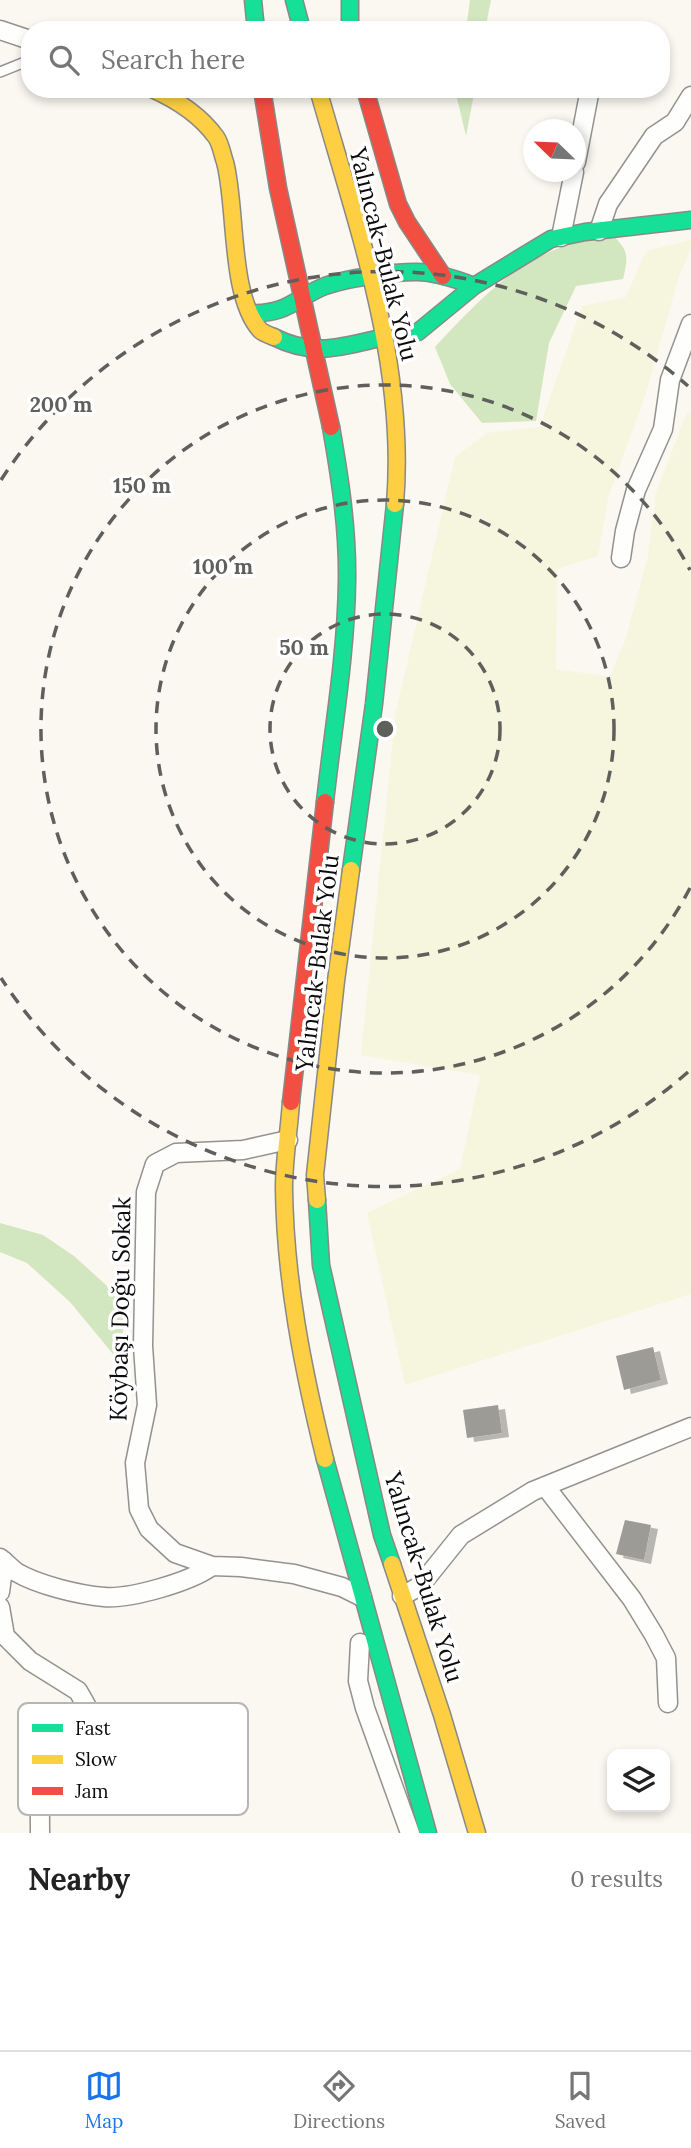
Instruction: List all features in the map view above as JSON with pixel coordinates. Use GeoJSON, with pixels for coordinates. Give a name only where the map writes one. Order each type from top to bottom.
{"type":"FeatureCollection","features":[{"type":"Feature","properties":{"kind":"main road"},"geometry":{"type":"LineString","coordinates":[[253,0],[255,21]]}},
{"type":"Feature","properties":{"kind":"main road"},"geometry":{"type":"LineString","coordinates":[[294,0],[300,21]]}},
{"type":"Feature","properties":{"kind":"main road"},"geometry":{"type":"LineString","coordinates":[[350,0],[350,21]]}},
{"type":"Feature","properties":{"kind":"main road"},"geometry":{"type":"LineString","coordinates":[[173,98],[200,119],[218,139],[230,181],[237,265],[255,324],[270,337],[306,349],[350,347],[384,337],[418,332],[474,285],[551,239],[691,220]]}},
{"type":"Feature","properties":{"kind":"main road","name":"Yalıncak-Bulak Yolu"},"geometry":{"type":"LineString","coordinates":[[263,98],[265,121],[302,300],[315,349],[343,507],[347,578],[345,625],[288,1140],[285,1187],[293,1310],[302,1365],[334,1497],[428,1833]]}},
{"type":"Feature","properties":{"kind":"main road","name":"Yalıncak-Bulak Yolu"},"geometry":{"type":"LineString","coordinates":[[321,98],[371,278],[384,337],[397,449],[389,577],[336,981],[314,1175],[321,1265],[382,1535],[442,1715],[477,1833]]}},
{"type":"Feature","properties":{"kind":"main road"},"geometry":{"type":"LineString","coordinates":[[368,98],[398,204],[443,276]]}},
{"type":"Feature","properties":{"kind":"main road"},"geometry":{"type":"LineString","coordinates":[[250,313],[268,314],[291,306],[333,282],[417,272],[474,285]]}},
{"type":"Feature","properties":{"kind":"street"},"geometry":{"type":"LineString","coordinates":[[0,30],[21,37]]}},
{"type":"Feature","properties":{"kind":"street"},"geometry":{"type":"LineString","coordinates":[[599,231],[608,204],[654,136],[675,122],[691,96]]}},
{"type":"Feature","properties":{"kind":"street"},"geometry":{"type":"LineString","coordinates":[[584,119],[588,98]]}},
{"type":"Feature","properties":{"kind":"street"},"geometry":{"type":"LineString","coordinates":[[561,237],[572,182]]}},
{"type":"Feature","properties":{"kind":"street"},"geometry":{"type":"LineString","coordinates":[[621,558],[636,490],[663,429],[670,380],[691,324]]}},
{"type":"Feature","properties":{"kind":"street","name":"Köybaşı Doğu Sokak"},"geometry":{"type":"LineString","coordinates":[[288,1140],[243,1150],[176,1153],[155,1164],[146,1192],[143,1346],[147,1405],[135,1463],[139,1510],[149,1529],[175,1553],[212,1566],[294,1574],[342,1587],[362,1597]]}},
{"type":"Feature","properties":{"kind":"street"},"geometry":{"type":"LineString","coordinates":[[402,1595],[419,1587],[461,1535],[533,1491],[691,1427]]}},
{"type":"Feature","properties":{"kind":"street"},"geometry":{"type":"LineString","coordinates":[[545,1486],[632,1599],[654,1635],[666,1658],[668,1703]]}},
{"type":"Feature","properties":{"kind":"street"},"geometry":{"type":"LineString","coordinates":[[2,1559],[16,1572],[50,1586],[106,1597],[166,1586],[197,1577],[212,1566]]}},
{"type":"Feature","properties":{"kind":"street"},"geometry":{"type":"LineString","coordinates":[[0,1592],[2,1559]]}},
{"type":"Feature","properties":{"kind":"street"},"geometry":{"type":"LineString","coordinates":[[0,1607],[5,1636],[30,1661],[78,1690],[85,1703]]}},
{"type":"Feature","properties":{"kind":"street"},"geometry":{"type":"LineString","coordinates":[[360,1643],[358,1681],[365,1708],[378,1749],[407,1818],[410,1833]]}},
{"type":"Feature","properties":{"kind":"street"},"geometry":{"type":"LineString","coordinates":[[40,1815],[40,1833]]}},
{"type":"Feature","properties":{"kind":"lane"},"geometry":{"type":"LineString","coordinates":[[0,72],[21,64]]}},
{"type":"Feature","properties":{"kind":"green space"},"geometry":{"type":"Polygon","coordinates":[[[470,0],[491,0],[487,21],[467,21],[470,0]]]}},
{"type":"Feature","properties":{"kind":"green space"},"geometry":{"type":"Polygon","coordinates":[[[457,98],[473,98],[466,136],[457,98]]]}},
{"type":"Feature","properties":{"kind":"green space"},"geometry":{"type":"Polygon","coordinates":[[[610,233],[624,248],[626,264],[623,279],[576,286],[549,343],[536,421],[482,423],[450,384],[435,347],[487,294],[531,261],[555,250],[610,233]]]}},
{"type":"Feature","properties":{"kind":"green space"},"geometry":{"type":"Polygon","coordinates":[[[691,240],[691,248],[679,276],[646,393],[608,498],[598,556],[557,569],[556,669],[610,677],[625,641],[648,556],[656,492],[687,413],[691,413],[691,1294],[405,1385],[367,1213],[460,1169],[480,1075],[361,1055],[395,716],[455,457],[487,433],[540,427],[582,306],[626,297],[646,251],[691,240]]]}},
{"type":"Feature","properties":{"kind":"green space"},"geometry":{"type":"Polygon","coordinates":[[[0,1223],[43,1235],[74,1256],[106,1285],[123,1308],[123,1343],[113,1354],[70,1302],[27,1263],[0,1252],[0,1223]]]}},
{"type":"Feature","properties":{"kind":"building"},"geometry":{"type":"Polygon","coordinates":[[[653,1347],[661,1380],[624,1390],[616,1356],[653,1347]]]}},
{"type":"Feature","properties":{"kind":"building"},"geometry":{"type":"Polygon","coordinates":[[[498,1405],[502,1433],[467,1438],[463,1410],[498,1405]]]}},
{"type":"Feature","properties":{"kind":"building"},"geometry":{"type":"Polygon","coordinates":[[[625,1520],[651,1525],[644,1560],[616,1554],[625,1520]]]}},
{"type":"Feature","properties":{"kind":"traffic: fast"},"geometry":{"type":"LineString","coordinates":[[253,0],[255,21]]}},
{"type":"Feature","properties":{"kind":"traffic: fast"},"geometry":{"type":"LineString","coordinates":[[294,0],[300,21]]}},
{"type":"Feature","properties":{"kind":"traffic: fast"},"geometry":{"type":"LineString","coordinates":[[350,0],[350,21]]}},
{"type":"Feature","properties":{"kind":"traffic: fast"},"geometry":{"type":"LineString","coordinates":[[274,337],[302,347],[327,348],[413,334],[474,286],[551,239],[585,232],[691,220]]}},
{"type":"Feature","properties":{"kind":"traffic: fast"},"geometry":{"type":"LineString","coordinates":[[250,313],[282,309],[325,286],[382,274],[431,273],[474,286]]}},
{"type":"Feature","properties":{"kind":"traffic: fast"},"geometry":{"type":"LineString","coordinates":[[325,802],[342,664],[347,582],[343,504],[331,427]]}},
{"type":"Feature","properties":{"kind":"traffic: fast"},"geometry":{"type":"LineString","coordinates":[[351,870],[374,704],[395,504]]}},
{"type":"Feature","properties":{"kind":"traffic: fast"},"geometry":{"type":"LineString","coordinates":[[317,1200],[321,1265],[382,1535],[392,1564]]}},
{"type":"Feature","properties":{"kind":"traffic: fast"},"geometry":{"type":"LineString","coordinates":[[325,1459],[428,1833]]}},
{"type":"Feature","properties":{"kind":"traffic: slow"},"geometry":{"type":"LineString","coordinates":[[170,98],[203,122],[218,140],[229,181],[235,250],[243,295],[250,315],[260,330],[274,337]]}},
{"type":"Feature","properties":{"kind":"traffic: slow"},"geometry":{"type":"LineString","coordinates":[[321,98],[362,242],[386,346],[397,451],[395,504]]}},
{"type":"Feature","properties":{"kind":"traffic: slow"},"geometry":{"type":"LineString","coordinates":[[317,1200],[315,1175],[351,870]]}},
{"type":"Feature","properties":{"kind":"traffic: slow"},"geometry":{"type":"LineString","coordinates":[[291,1102],[284,1177],[288,1257],[309,1392],[325,1459]]}},
{"type":"Feature","properties":{"kind":"traffic: slow"},"geometry":{"type":"LineString","coordinates":[[392,1564],[442,1715],[477,1833]]}},
{"type":"Feature","properties":{"kind":"traffic: jam"},"geometry":{"type":"LineString","coordinates":[[263,98],[278,188],[331,427]]}},
{"type":"Feature","properties":{"kind":"traffic: jam"},"geometry":{"type":"LineString","coordinates":[[368,98],[398,204],[443,276]]}},
{"type":"Feature","properties":{"kind":"traffic: jam"},"geometry":{"type":"LineString","coordinates":[[291,1102],[325,802]]}}]}
